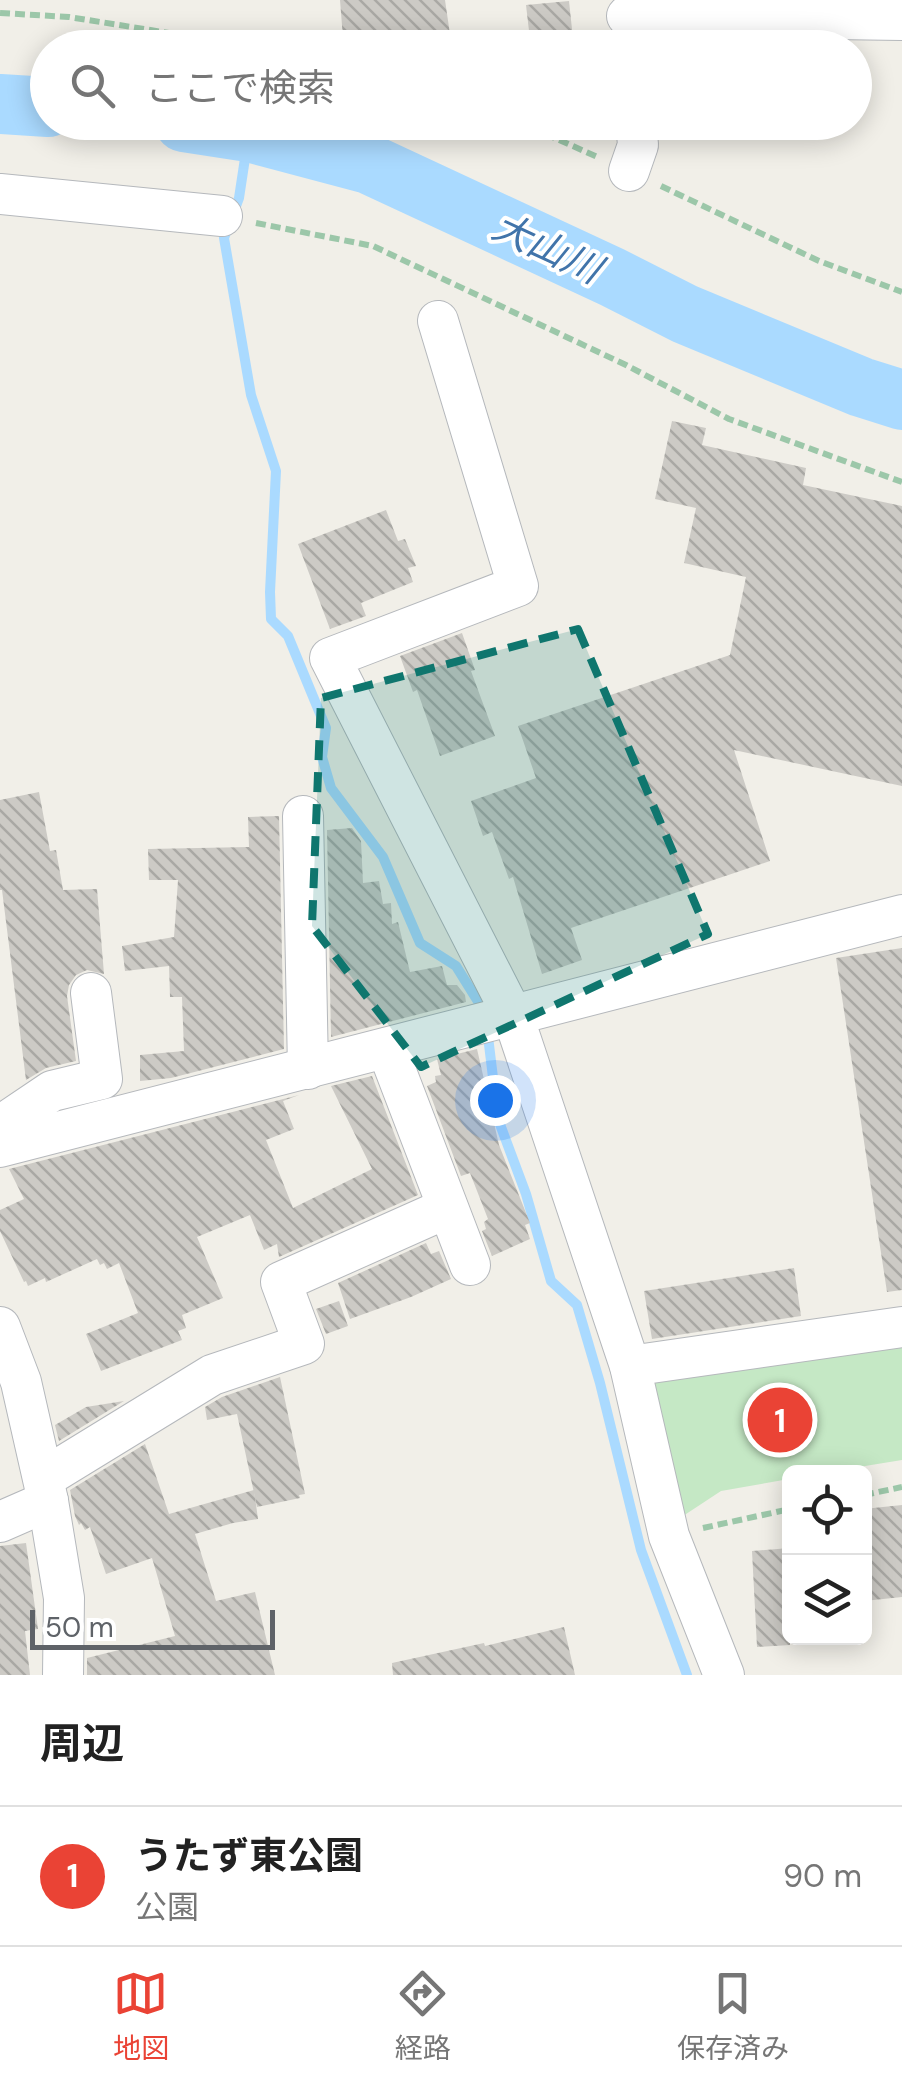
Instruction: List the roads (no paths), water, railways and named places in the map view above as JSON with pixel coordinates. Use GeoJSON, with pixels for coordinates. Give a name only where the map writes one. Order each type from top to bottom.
{"type":"FeatureCollection","features":[{"type":"Feature","properties":{"kind":"street"},"geometry":{"type":"LineString","coordinates":[[627,21],[902,20]]}},
{"type":"Feature","properties":{"kind":"street"},"geometry":{"type":"LineString","coordinates":[[629,170],[638,140]]}},
{"type":"Feature","properties":{"kind":"street"},"geometry":{"type":"LineString","coordinates":[[0,194],[222,216]]}},
{"type":"Feature","properties":{"kind":"street"},"geometry":{"type":"LineString","coordinates":[[438,321],[518,586],[330,658],[512,1016],[630,1366],[669,1536],[724,1675]]}},
{"type":"Feature","properties":{"kind":"street"},"geometry":{"type":"LineString","coordinates":[[304,816],[308,1069]]}},
{"type":"Feature","properties":{"kind":"street"},"geometry":{"type":"LineString","coordinates":[[0,1147],[902,916]]}},
{"type":"Feature","properties":{"kind":"street"},"geometry":{"type":"LineString","coordinates":[[0,1126],[52,1091],[102,1079],[91,993]]}},
{"type":"Feature","properties":{"kind":"street"},"geometry":{"type":"LineString","coordinates":[[387,1048],[470,1265]]}},
{"type":"Feature","properties":{"kind":"street"},"geometry":{"type":"LineString","coordinates":[[0,1522],[212,1375],[304,1344],[281,1282],[448,1208]]}},
{"type":"Feature","properties":{"kind":"street"},"geometry":{"type":"LineString","coordinates":[[0,1327],[20,1382],[46,1490],[64,1598],[63,1675]]}},
{"type":"Feature","properties":{"kind":"street"},"geometry":{"type":"LineString","coordinates":[[630,1366],[902,1327]]}},
{"type":"Feature","properties":{"kind":"waterway","name":"大山川"},"geometry":{"type":"LineString","coordinates":[[0,104],[30,106]]}},
{"type":"Feature","properties":{"kind":"waterway"},"geometry":{"type":"LineString","coordinates":[[248,140],[239,198],[224,238],[251,395],[276,471],[271,619],[288,636],[326,728],[322,757],[331,788],[383,857],[420,943],[456,966],[484,1011]]}},
{"type":"Feature","properties":{"kind":"waterway","name":"大山川"},"geometry":{"type":"LineString","coordinates":[[279,140],[369,164],[685,314],[861,387],[902,400]]}},
{"type":"Feature","properties":{"kind":"waterway"},"geometry":{"type":"LineString","coordinates":[[487,1028],[498,1119],[526,1194],[551,1281],[577,1305],[641,1550],[687,1675]]}},
{"type":"Feature","properties":{"kind":"place","name":"うたず東公園"},"geometry":{"type":"Point","coordinates":[780,1420]}}]}
